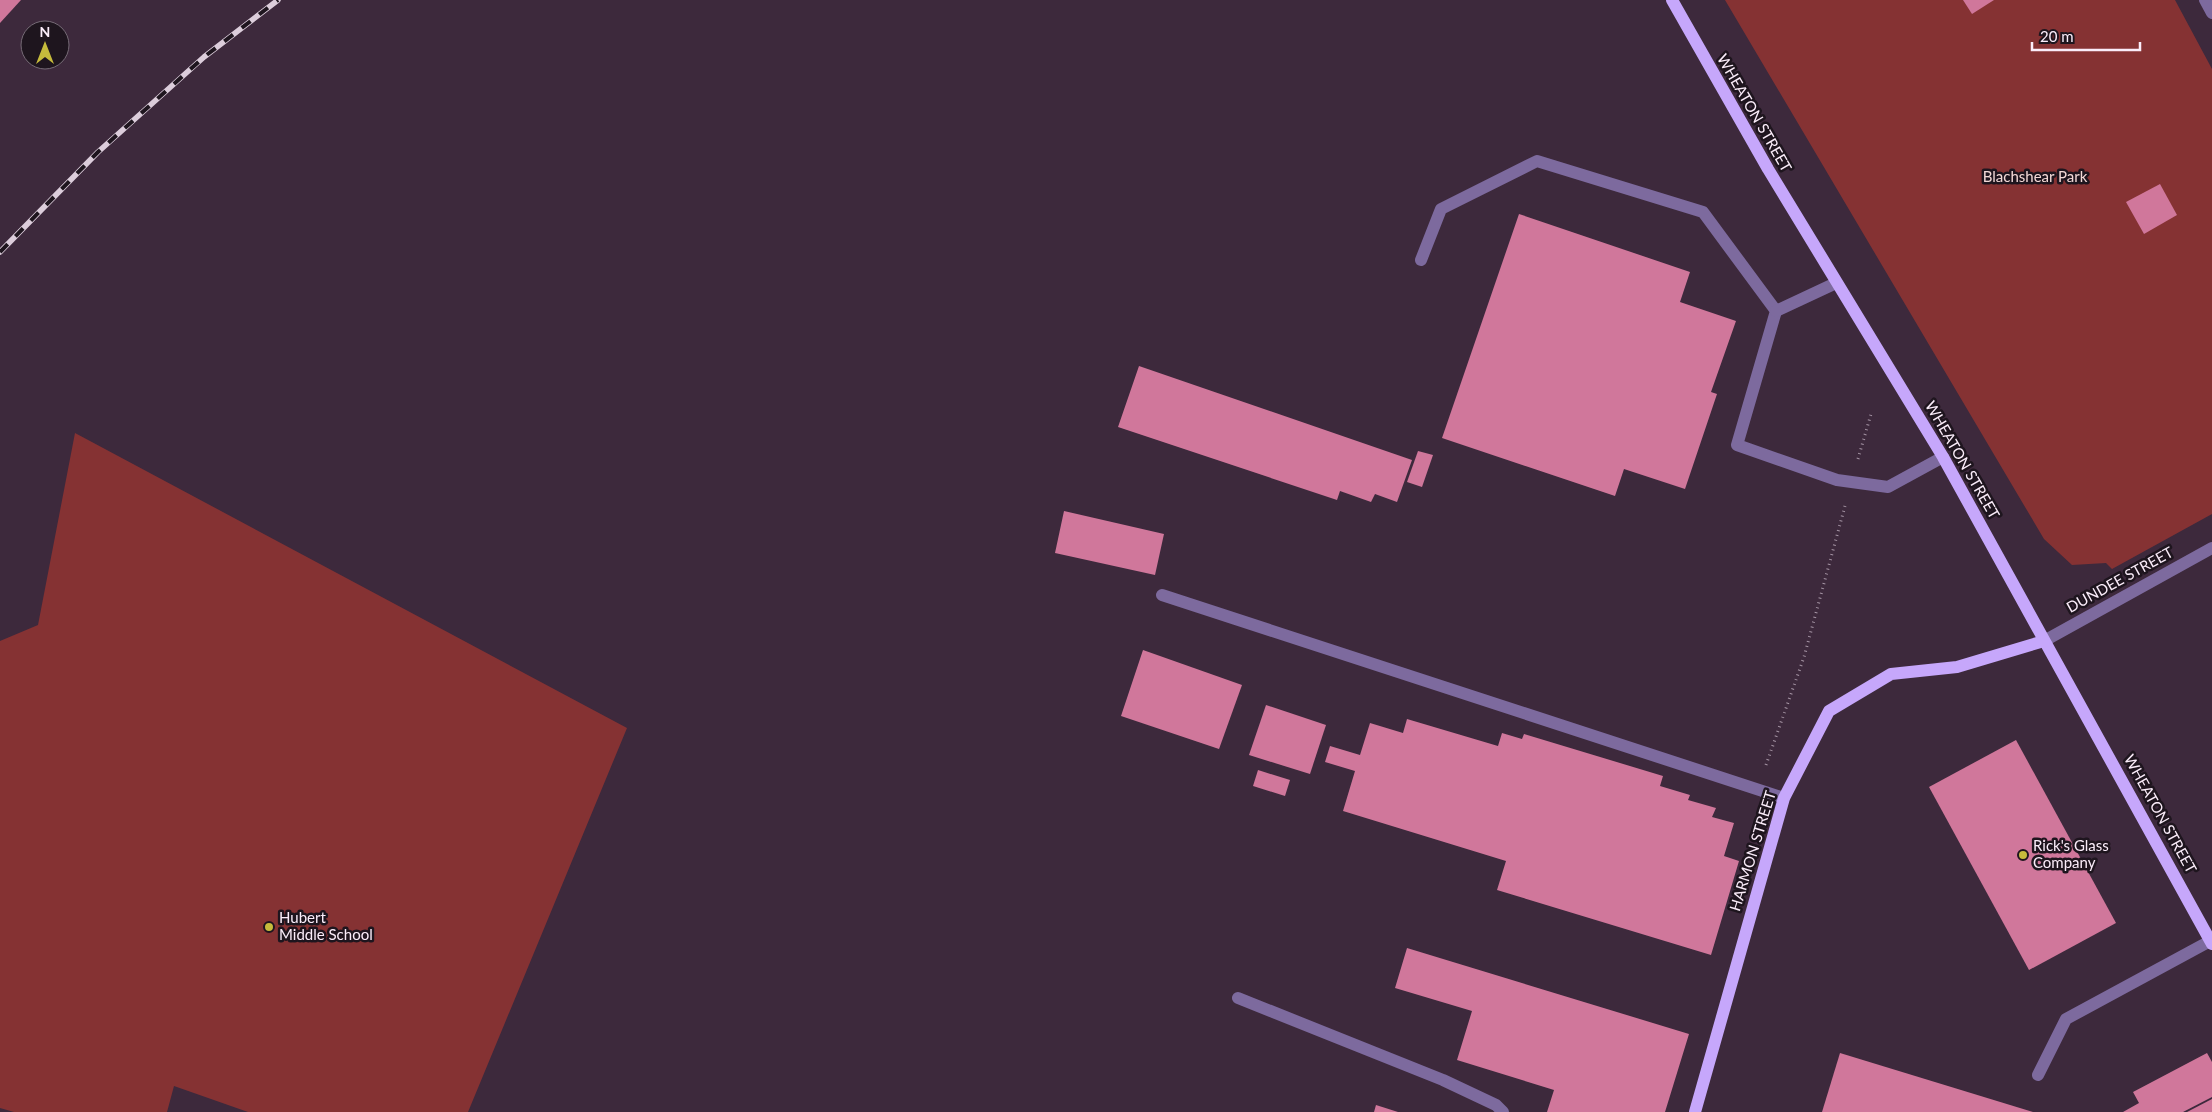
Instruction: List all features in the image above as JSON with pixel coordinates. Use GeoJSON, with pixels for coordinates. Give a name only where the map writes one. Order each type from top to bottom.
{"type":"FeatureCollection","features":[{"type":"Feature","properties":{"kind":"main road","name":"WHEATON STREET"},"geometry":{"type":"LineString","coordinates":[[1672,0],[1768,169],[1943,457],[2211,941]]}},
{"type":"Feature","properties":{"kind":"main road","name":"HARMON STREET"},"geometry":{"type":"LineString","coordinates":[[1695,1112],[1784,798],[1829,710],[1891,674],[1957,667],[2044,641]]}},
{"type":"Feature","properties":{"kind":"street"},"geometry":{"type":"LineString","coordinates":[[2205,0],[2212,14]]}},
{"type":"Feature","properties":{"kind":"street"},"geometry":{"type":"LineString","coordinates":[[1421,260],[1442,209],[1537,161],[1703,212],[1776,311]]}},
{"type":"Feature","properties":{"kind":"street"},"geometry":{"type":"LineString","coordinates":[[1836,283],[1776,311],[1737,445],[1837,480],[1888,487],[1943,457]]}},
{"type":"Feature","properties":{"kind":"street","name":"DUNDEE STREET"},"geometry":{"type":"LineString","coordinates":[[2044,641],[2212,548]]}},
{"type":"Feature","properties":{"kind":"street"},"geometry":{"type":"LineString","coordinates":[[1162,596],[1784,798]]}},
{"type":"Feature","properties":{"kind":"street"},"geometry":{"type":"LineString","coordinates":[[2038,1075],[2066,1019],[2211,941]]}},
{"type":"Feature","properties":{"kind":"street"},"geometry":{"type":"LineString","coordinates":[[1238,998],[1443,1080],[1496,1105],[1503,1112]]}},
{"type":"Feature","properties":{"kind":"path"},"geometry":{"type":"LineString","coordinates":[[1758,789],[1804,658],[1871,414]]}},
{"type":"Feature","properties":{"kind":"green space","name":"Blachshear Park"},"geometry":{"type":"Polygon","coordinates":[[[1725,0],[2175,0],[2212,69],[2212,514],[2112,569],[2106,563],[2072,565],[2044,539],[1725,0]]]}},
{"type":"Feature","properties":{"kind":"green space","name":"Hubert Middle School"},"geometry":{"type":"Polygon","coordinates":[[[75,433],[627,728],[468,1112],[248,1112],[174,1086],[167,1112],[14,1112],[0,1108],[0,641],[38,625],[75,433]]]}},
{"type":"Feature","properties":{"kind":"building"},"geometry":{"type":"Polygon","coordinates":[[[0,0],[21,0],[0,23],[0,0]]]}},
{"type":"Feature","properties":{"kind":"building"},"geometry":{"type":"Polygon","coordinates":[[[1963,0],[1994,0],[1972,14],[1963,0]]]}},
{"type":"Feature","properties":{"kind":"building"},"geometry":{"type":"Polygon","coordinates":[[[2160,184],[2177,215],[2144,234],[2126,202],[2160,184]]]}},
{"type":"Feature","properties":{"kind":"building"},"geometry":{"type":"Polygon","coordinates":[[[1519,214],[1690,272],[1680,302],[1736,321],[1711,392],[1717,394],[1685,489],[1624,469],[1615,496],[1442,438],[1519,214]]]}},
{"type":"Feature","properties":{"kind":"building"},"geometry":{"type":"Polygon","coordinates":[[[1139,366],[1412,460],[1397,502],[1375,494],[1371,502],[1340,491],[1337,500],[1118,427],[1139,366]]]}},
{"type":"Feature","properties":{"kind":"building"},"geometry":{"type":"Polygon","coordinates":[[[1418,451],[1433,455],[1422,487],[1407,482],[1418,451]]]}},
{"type":"Feature","properties":{"kind":"building"},"geometry":{"type":"Polygon","coordinates":[[[1064,511],[1164,534],[1155,575],[1055,553],[1064,511]]]}},
{"type":"Feature","properties":{"kind":"building"},"geometry":{"type":"Polygon","coordinates":[[[1143,650],[1242,685],[1219,749],[1121,716],[1143,650]]]}},
{"type":"Feature","properties":{"kind":"building"},"geometry":{"type":"Polygon","coordinates":[[[1266,705],[1326,725],[1310,774],[1249,755],[1266,705]]]}},
{"type":"Feature","properties":{"kind":"building"},"geometry":{"type":"Polygon","coordinates":[[[1407,719],[1498,746],[1502,733],[1522,739],[1524,734],[1663,776],[1660,786],[1690,795],[1688,800],[1716,808],[1712,817],[1734,823],[1724,856],[1739,861],[1711,955],[1497,890],[1506,861],[1343,811],[1355,771],[1325,762],[1330,746],[1360,755],[1370,723],[1403,733],[1407,719]]]}},
{"type":"Feature","properties":{"kind":"building","name":"Rick's Glass Company"},"geometry":{"type":"Polygon","coordinates":[[[2016,740],[2116,923],[2029,970],[1929,787],[2016,740]]]}},
{"type":"Feature","properties":{"kind":"building"},"geometry":{"type":"Polygon","coordinates":[[[1258,770],[1290,780],[1285,796],[1253,786],[1258,770]]]}},
{"type":"Feature","properties":{"kind":"building"},"geometry":{"type":"Polygon","coordinates":[[[1407,948],[1689,1034],[1665,1112],[1547,1112],[1554,1090],[1457,1060],[1472,1011],[1395,988],[1407,948]]]}},
{"type":"Feature","properties":{"kind":"building"},"geometry":{"type":"Polygon","coordinates":[[[1840,1053],[2033,1112],[1822,1112],[1840,1053]]]}},
{"type":"Feature","properties":{"kind":"building"},"geometry":{"type":"Polygon","coordinates":[[[2207,1053],[2212,1062],[2212,1097],[2183,1112],[2123,1112],[2139,1103],[2133,1092],[2207,1053]]]}},
{"type":"Feature","properties":{"kind":"building"},"geometry":{"type":"Polygon","coordinates":[[[2212,1099],[2212,1112],[2187,1112],[2212,1099]]]}},
{"type":"Feature","properties":{"kind":"building"},"geometry":{"type":"Polygon","coordinates":[[[1376,1105],[1398,1112],[1374,1112],[1376,1105]]]}},
{"type":"Feature","properties":{"kind":"railway"},"geometry":{"type":"LineString","coordinates":[[0,252],[98,152],[204,57],[278,0]]}},
{"type":"Feature","properties":{"kind":"place","name":"Rick's Glass Company"},"geometry":{"type":"Point","coordinates":[2023,855]}},
{"type":"Feature","properties":{"kind":"place","name":"Hubert Middle School"},"geometry":{"type":"Point","coordinates":[269,927]}}]}
